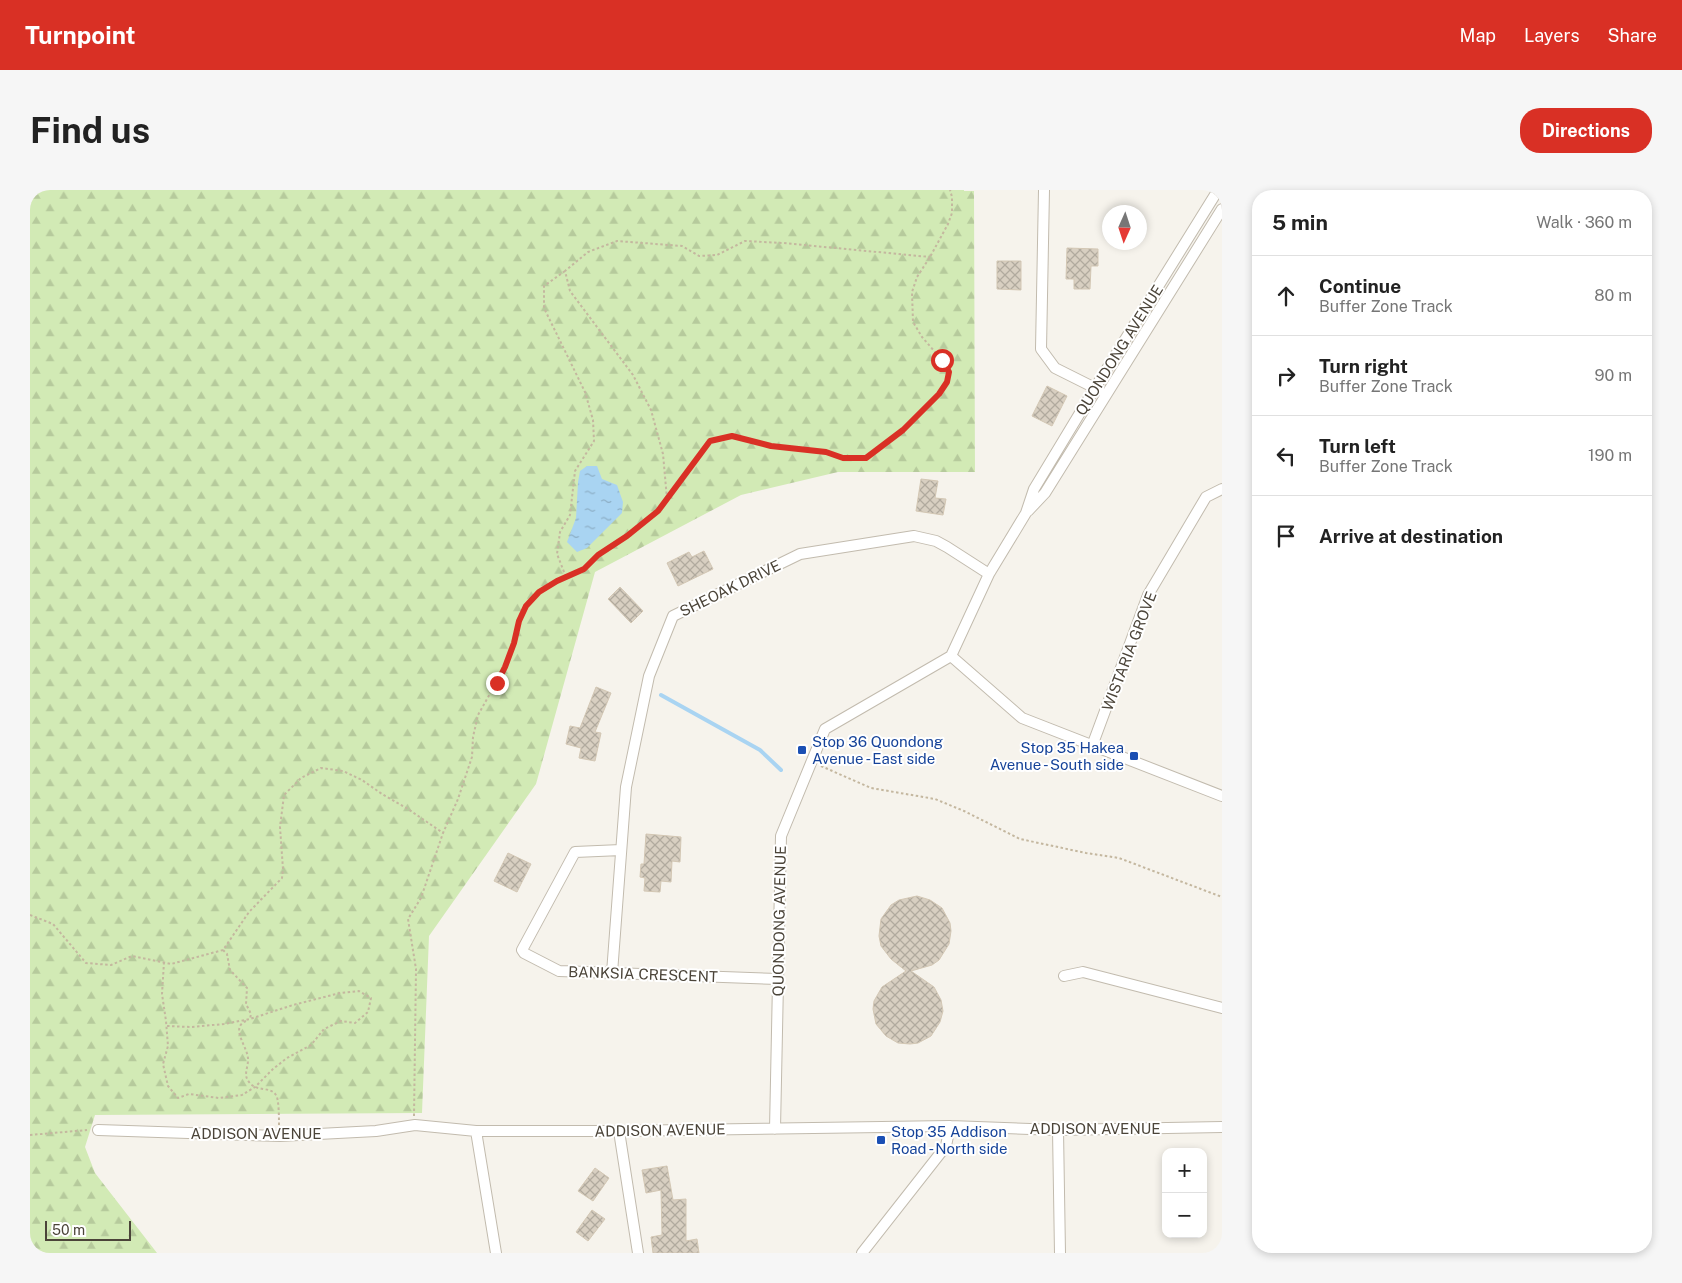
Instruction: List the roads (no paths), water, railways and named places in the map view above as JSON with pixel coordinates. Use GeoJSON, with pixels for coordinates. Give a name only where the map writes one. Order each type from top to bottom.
{"type":"FeatureCollection","features":[{"type":"Feature","properties":{"kind":"street"},"geometry":{"type":"LineString","coordinates":[[1044,190],[1041,349],[1055,368],[1106,394]]}},
{"type":"Feature","properties":{"kind":"street","name":"QUONDONG AVENUE"},"geometry":{"type":"LineString","coordinates":[[1026,513],[1034,489],[1218,190]]}},
{"type":"Feature","properties":{"kind":"street"},"geometry":{"type":"LineString","coordinates":[[1212,200],[1222,207]]}},
{"type":"Feature","properties":{"kind":"street","name":"QUONDONG AVENUE"},"geometry":{"type":"LineString","coordinates":[[775,1129],[782,836],[825,729],[951,656],[988,574],[1026,513],[1045,493],[1222,207]]}},
{"type":"Feature","properties":{"kind":"street","name":"WISTARIA GROVE"},"geometry":{"type":"LineString","coordinates":[[1092,746],[1148,595],[1206,497],[1222,488]]}},
{"type":"Feature","properties":{"kind":"street","name":"SHEOAK DRIVE"},"geometry":{"type":"LineString","coordinates":[[612,973],[626,787],[649,676],[674,616],[800,554],[914,536],[936,541],[988,574]]}},
{"type":"Feature","properties":{"kind":"street"},"geometry":{"type":"LineString","coordinates":[[951,656],[1022,718],[1222,796]]}},
{"type":"Feature","properties":{"kind":"street","name":"BANKSIA CRESCENT"},"geometry":{"type":"LineString","coordinates":[[621,850],[575,852],[522,950],[524,954],[559,971],[778,979]]}},
{"type":"Feature","properties":{"kind":"street"},"geometry":{"type":"LineString","coordinates":[[1064,976],[1083,972],[1222,1008]]}},
{"type":"Feature","properties":{"kind":"street","name":"ADDISON AVENUE"},"geometry":{"type":"LineString","coordinates":[[98,1130],[280,1136],[376,1131],[415,1125],[476,1131],[619,1131],[950,1126],[1058,1130],[1222,1127]]}},
{"type":"Feature","properties":{"kind":"street"},"geometry":{"type":"LineString","coordinates":[[862,1253],[946,1146],[950,1126]]}},
{"type":"Feature","properties":{"kind":"street"},"geometry":{"type":"LineString","coordinates":[[1058,1130],[1060,1253]]}},
{"type":"Feature","properties":{"kind":"street"},"geometry":{"type":"LineString","coordinates":[[476,1131],[496,1253]]}},
{"type":"Feature","properties":{"kind":"street"},"geometry":{"type":"LineString","coordinates":[[619,1131],[638,1253]]}},
{"type":"Feature","properties":{"kind":"water"},"geometry":{"type":"Polygon","coordinates":[[[587,466],[597,466],[602,479],[617,485],[623,502],[622,513],[587,548],[577,552],[567,542],[576,518],[580,471],[587,466]]]}},
{"type":"Feature","properties":{"kind":"waterway"},"geometry":{"type":"LineString","coordinates":[[661,695],[760,750],[781,770]]}},
{"type":"Feature","properties":{"kind":"place","name":"Stop 36 Quondong Avenue - East side"},"geometry":{"type":"Point","coordinates":[802,750]}},
{"type":"Feature","properties":{"kind":"place","name":"Stop 35 Hakea Avenue - South side"},"geometry":{"type":"Point","coordinates":[1134,756]}},
{"type":"Feature","properties":{"kind":"place","name":"Stop 35 Addison Road - North side"},"geometry":{"type":"Point","coordinates":[881,1140]}}]}
